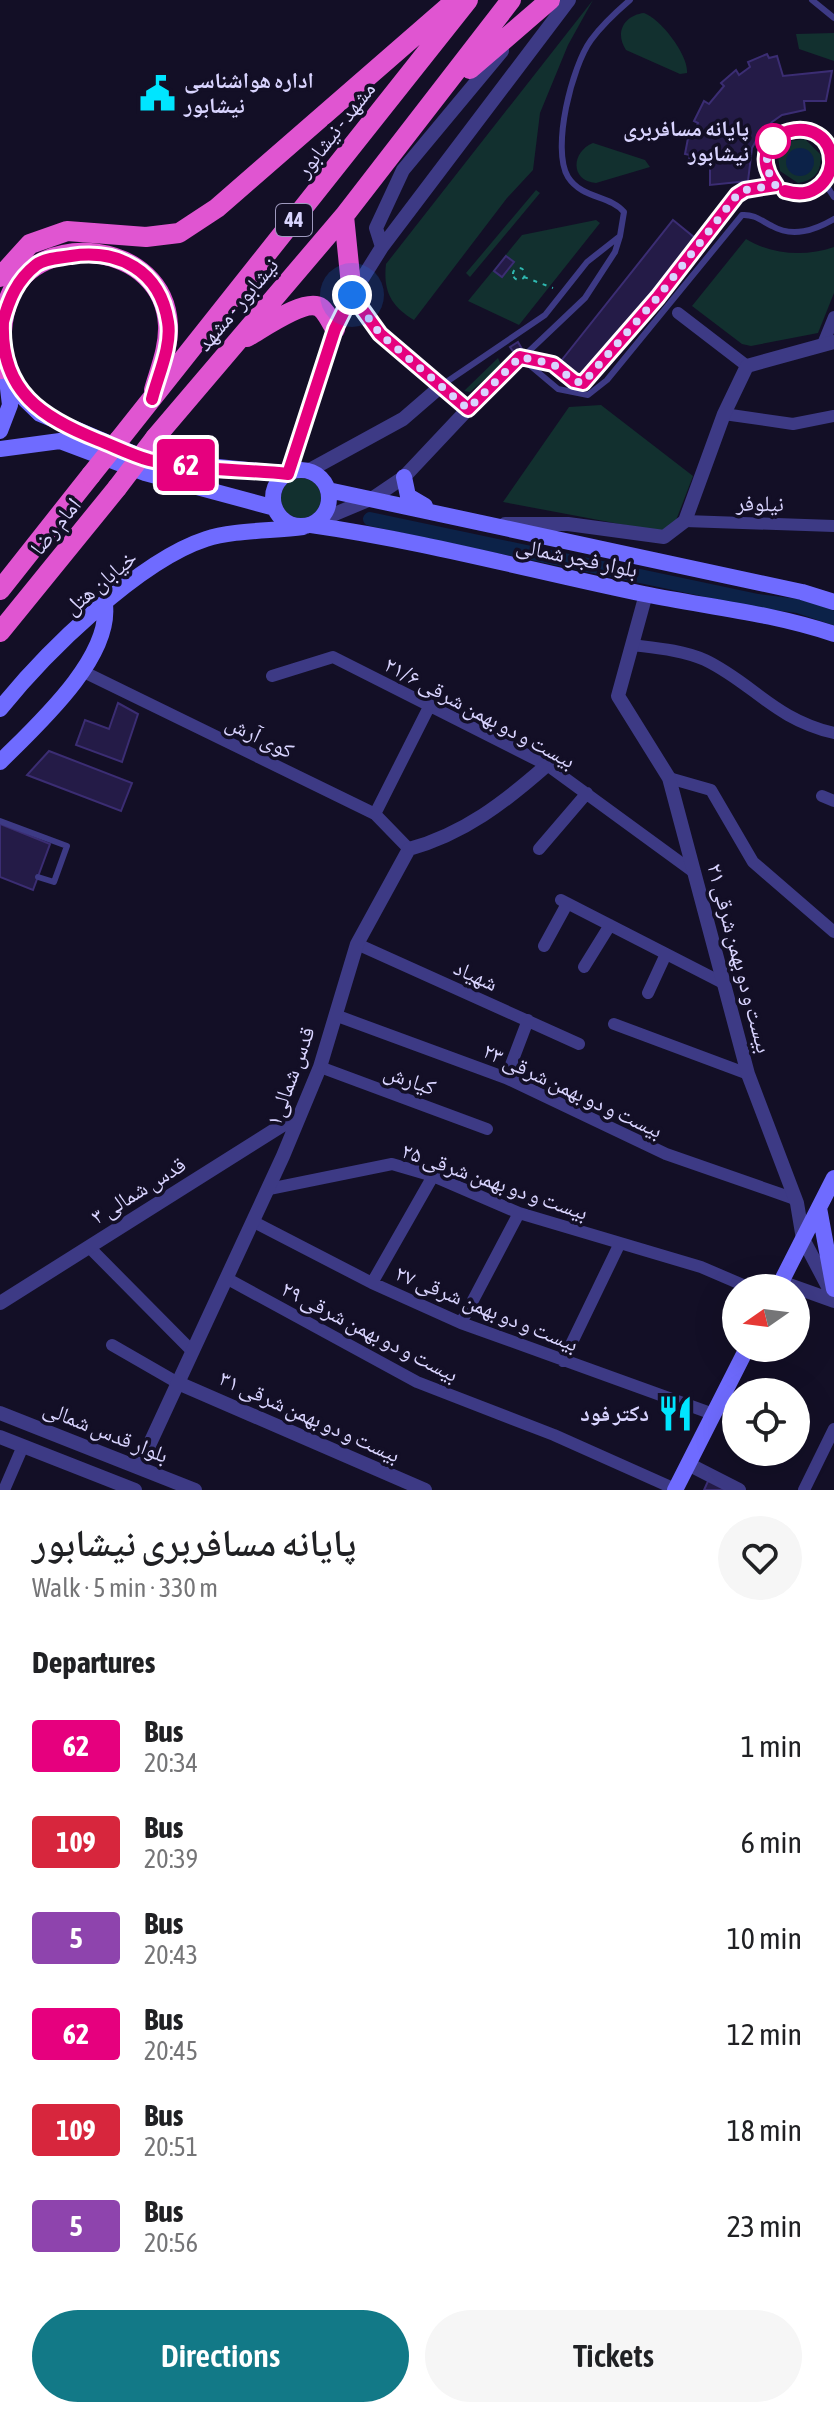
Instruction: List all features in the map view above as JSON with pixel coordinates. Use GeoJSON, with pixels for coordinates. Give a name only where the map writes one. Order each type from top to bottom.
{"type":"FeatureCollection","features":[{"type":"Feature","properties":{"kind":"highway"},"geometry":{"type":"LineString","coordinates":[[0,277],[30,244],[67,231],[146,237],[179,233],[217,208],[456,0]]}},
{"type":"Feature","properties":{"kind":"highway","name":"مشهد - نیشابور"},"geometry":{"type":"LineString","coordinates":[[91,475],[468,0]]}},
{"type":"Feature","properties":{"kind":"highway","name":"نیشابور - مشهد"},"geometry":{"type":"LineString","coordinates":[[117,488],[155,438],[344,216],[511,0]]}},
{"type":"Feature","properties":{"kind":"highway"},"geometry":{"type":"LineString","coordinates":[[439,95],[550,0]]}},
{"type":"Feature","properties":{"kind":"highway"},"geometry":{"type":"LineString","coordinates":[[344,216],[352,295]]}},
{"type":"Feature","properties":{"kind":"highway"},"geometry":{"type":"LineString","coordinates":[[3,373],[0,333],[10,294],[37,264],[91,253],[123,258],[143,270],[153,283],[168,321],[167,343],[152,399]]}},
{"type":"Feature","properties":{"kind":"highway"},"geometry":{"type":"LineString","coordinates":[[233,345],[301,306],[312,304],[320,307],[335,329]]}},
{"type":"Feature","properties":{"kind":"highway","name":"امام رضا"},"geometry":{"type":"LineString","coordinates":[[0,590],[91,475]]}},
{"type":"Feature","properties":{"kind":"highway","name":"امام رضا"},"geometry":{"type":"LineString","coordinates":[[0,632],[117,488]]}},
{"type":"Feature","properties":{"kind":"main road"},"geometry":{"type":"LineString","coordinates":[[0,449],[60,441],[145,473],[275,508],[286,522],[310,524],[328,508],[328,490],[317,475],[308,471],[288,474],[149,460],[40,414],[3,373]]}},
{"type":"Feature","properties":{"kind":"main road"},"geometry":{"type":"LineString","coordinates":[[0,431],[10,405],[3,373]]}},
{"type":"Feature","properties":{"kind":"main road"},"geometry":{"type":"LineString","coordinates":[[275,508],[277,485],[288,474]]}},
{"type":"Feature","properties":{"kind":"main road"},"geometry":{"type":"LineString","coordinates":[[404,477],[408,496],[436,513]]}},
{"type":"Feature","properties":{"kind":"main road","name":"بلوار فجر شمالی"},"geometry":{"type":"LineString","coordinates":[[328,490],[802,592],[834,602]]}},
{"type":"Feature","properties":{"kind":"main road","name":"بلوار فجر شمالی"},"geometry":{"type":"LineString","coordinates":[[310,524],[646,594],[792,620],[834,634]]}},
{"type":"Feature","properties":{"kind":"main road","name":"خیابان هتل"},"geometry":{"type":"LineString","coordinates":[[0,709],[105,605],[153,565],[207,538],[310,524]]}},
{"type":"Feature","properties":{"kind":"main road"},"geometry":{"type":"LineString","coordinates":[[0,762],[84,672],[107,620],[105,605]]}},
{"type":"Feature","properties":{"kind":"main road"},"geometry":{"type":"LineString","coordinates":[[786,1274],[834,1178]]}},
{"type":"Feature","properties":{"kind":"main road"},"geometry":{"type":"LineString","coordinates":[[819,1207],[834,1289]]}},
{"type":"Feature","properties":{"kind":"main road"},"geometry":{"type":"LineString","coordinates":[[675,1489],[740,1362]]}},
{"type":"Feature","properties":{"kind":"street"},"geometry":{"type":"LineString","coordinates":[[288,474],[335,329],[352,295],[382,247],[569,0]]}},
{"type":"Feature","properties":{"kind":"street"},"geometry":{"type":"LineString","coordinates":[[382,247],[376,228],[403,170],[523,23]]}},
{"type":"Feature","properties":{"kind":"street"},"geometry":{"type":"LineString","coordinates":[[310,524],[373,498],[404,477],[468,409],[380,334],[352,295]]}},
{"type":"Feature","properties":{"kind":"street"},"geometry":{"type":"LineString","coordinates":[[678,313],[747,366]]}},
{"type":"Feature","properties":{"kind":"street"},"geometry":{"type":"LineString","coordinates":[[494,524],[568,524],[664,537],[685,521],[724,414],[747,366],[828,343],[834,317]]}},
{"type":"Feature","properties":{"kind":"street"},"geometry":{"type":"LineString","coordinates":[[308,471],[403,419],[440,387]]}},
{"type":"Feature","properties":{"kind":"street"},"geometry":{"type":"LineString","coordinates":[[724,414],[793,424],[834,416]]}},
{"type":"Feature","properties":{"kind":"street","name":"نیلوفر"},"geometry":{"type":"LineString","coordinates":[[685,521],[834,526]]}},
{"type":"Feature","properties":{"kind":"street"},"geometry":{"type":"LineString","coordinates":[[646,594],[632,645],[676,651],[706,661],[783,715],[834,733]]}},
{"type":"Feature","properties":{"kind":"street","name":"بیست و دو بهمن شرقی ۲۱"},"geometry":{"type":"LineString","coordinates":[[632,645],[618,696],[669,778],[748,1074],[795,1199],[803,1239],[834,1300]]}},
{"type":"Feature","properties":{"kind":"street","name":"بیست و دو بهمن شرقی ۲۱/۶"},"geometry":{"type":"LineString","coordinates":[[272,676],[333,657],[547,765],[695,873]]}},
{"type":"Feature","properties":{"kind":"street","name":"کوی آرش"},"geometry":{"type":"LineString","coordinates":[[84,672],[375,814],[409,849]]}},
{"type":"Feature","properties":{"kind":"street"},"geometry":{"type":"LineString","coordinates":[[375,814],[430,705]]}},
{"type":"Feature","properties":{"kind":"street"},"geometry":{"type":"LineString","coordinates":[[409,849],[443,840],[503,804],[547,765]]}},
{"type":"Feature","properties":{"kind":"street"},"geometry":{"type":"LineString","coordinates":[[669,778],[711,790],[753,862],[834,932]]}},
{"type":"Feature","properties":{"kind":"street"},"geometry":{"type":"LineString","coordinates":[[539,849],[587,793]]}},
{"type":"Feature","properties":{"kind":"street","name":"قدس شمالی۱"},"geometry":{"type":"LineString","coordinates":[[139,1467],[269,1189],[320,1067],[357,944],[409,849]]}},
{"type":"Feature","properties":{"kind":"street"},"geometry":{"type":"LineString","coordinates":[[544,946],[564,902],[723,983]]}},
{"type":"Feature","properties":{"kind":"street"},"geometry":{"type":"LineString","coordinates":[[584,967],[610,925]]}},
{"type":"Feature","properties":{"kind":"street","name":"شهیاد"},"geometry":{"type":"LineString","coordinates":[[357,944],[579,1044]]}},
{"type":"Feature","properties":{"kind":"street"},"geometry":{"type":"LineString","coordinates":[[648,993],[666,954]]}},
{"type":"Feature","properties":{"kind":"street","name":"بیست و دو بهمن شرقی ۲۳"},"geometry":{"type":"LineString","coordinates":[[335,1015],[506,1078],[666,1154],[795,1199]]}},
{"type":"Feature","properties":{"kind":"street"},"geometry":{"type":"LineString","coordinates":[[506,1078],[528,1020]]}},
{"type":"Feature","properties":{"kind":"street"},"geometry":{"type":"LineString","coordinates":[[614,1024],[748,1074]]}},
{"type":"Feature","properties":{"kind":"street","name":"کیارش"},"geometry":{"type":"LineString","coordinates":[[320,1067],[487,1129]]}},
{"type":"Feature","properties":{"kind":"street","name":"قدس شمالی ۳"},"geometry":{"type":"LineString","coordinates":[[0,1303],[300,1114]]}},
{"type":"Feature","properties":{"kind":"street","name":"بیست و دو بهمن شرقی ۲۵"},"geometry":{"type":"LineString","coordinates":[[269,1189],[392,1164],[433,1176],[519,1213],[722,1276]]}},
{"type":"Feature","properties":{"kind":"street"},"geometry":{"type":"LineString","coordinates":[[372,1283],[433,1176]]}},
{"type":"Feature","properties":{"kind":"street"},"geometry":{"type":"LineString","coordinates":[[461,1323],[519,1213]]}},
{"type":"Feature","properties":{"kind":"street","name":"بیست و دو بهمن شرقی ۲۷"},"geometry":{"type":"LineString","coordinates":[[254,1222],[372,1283],[461,1323],[713,1414]]}},
{"type":"Feature","properties":{"kind":"street"},"geometry":{"type":"LineString","coordinates":[[563,1361],[620,1243]]}},
{"type":"Feature","properties":{"kind":"street"},"geometry":{"type":"LineString","coordinates":[[89,1247],[192,1351]]}},
{"type":"Feature","properties":{"kind":"street","name":"بیست و دو بهمن شرقی ۲۹"},"geometry":{"type":"LineString","coordinates":[[226,1278],[417,1382],[554,1435],[675,1489]]}},
{"type":"Feature","properties":{"kind":"street"},"geometry":{"type":"LineString","coordinates":[[810,1293],[834,1300]]}},
{"type":"Feature","properties":{"kind":"street"},"geometry":{"type":"LineString","coordinates":[[112,1345],[178,1383]]}},
{"type":"Feature","properties":{"kind":"street","name":"بیست و دو بهمن شرقی ۳۱"},"geometry":{"type":"LineString","coordinates":[[178,1383],[425,1490]]}},
{"type":"Feature","properties":{"kind":"street","name":"بلوار قدس شمالی"},"geometry":{"type":"LineString","coordinates":[[0,1413],[195,1490]]}},
{"type":"Feature","properties":{"kind":"street"},"geometry":{"type":"LineString","coordinates":[[804,1490],[834,1429]]}},
{"type":"Feature","properties":{"kind":"street","name":"بلوار قدس شمالی"},"geometry":{"type":"LineString","coordinates":[[0,1437],[135,1490]]}},
{"type":"Feature","properties":{"kind":"street"},"geometry":{"type":"LineString","coordinates":[[4,1490],[23,1446]]}},
{"type":"Feature","properties":{"kind":"street"},"geometry":{"type":"LineString","coordinates":[[688,1464],[739,1490]]}},
{"type":"Feature","properties":{"kind":"lane"},"geometry":{"type":"LineString","coordinates":[[468,409],[520,357],[541,344],[585,298],[615,252],[624,212],[618,205],[576,187],[567,174],[562,141],[577,69],[589,42],[630,0]]}},
{"type":"Feature","properties":{"kind":"lane"},"geometry":{"type":"LineString","coordinates":[[812,0],[834,18]]}},
{"type":"Feature","properties":{"kind":"lane"},"geometry":{"type":"LineString","coordinates":[[793,129],[813,132],[821,138],[831,155],[832,166],[824,182],[806,193],[785,191],[776,185],[767,167],[766,157],[775,139],[793,129]]}},
{"type":"Feature","properties":{"kind":"lane"},"geometry":{"type":"LineString","coordinates":[[824,182],[834,197]]}},
{"type":"Feature","properties":{"kind":"lane"},"geometry":{"type":"LineString","coordinates":[[520,357],[553,364],[574,381],[583,383],[591,378],[737,195],[745,190],[776,185]]}},
{"type":"Feature","properties":{"kind":"lane"},"geometry":{"type":"LineString","coordinates":[[520,357],[558,389],[588,395],[607,380],[742,215],[750,215],[790,232],[813,229],[834,219]]}},
{"type":"Feature","properties":{"kind":"lane"},"geometry":{"type":"LineString","coordinates":[[440,387],[527,330],[564,292],[587,262],[620,236]]}},
{"type":"Feature","properties":{"kind":"lane"},"geometry":{"type":"LineString","coordinates":[[0,821],[67,846],[54,882],[38,877]]}},
{"type":"Feature","properties":{"kind":"path"},"geometry":{"type":"LineString","coordinates":[[524,277],[564,292]]}},
{"type":"Feature","properties":{"kind":"green space"},"geometry":{"type":"Polygon","coordinates":[[[593,0],[568,45],[540,113],[533,170],[507,198],[414,320],[390,297],[386,264],[593,0]]]}},
{"type":"Feature","properties":{"kind":"green space"},"geometry":{"type":"Polygon","coordinates":[[[644,13],[673,39],[684,57],[687,73],[680,74],[626,50],[621,37],[623,26],[631,17],[644,13]]]}},
{"type":"Feature","properties":{"kind":"green space"},"geometry":{"type":"Polygon","coordinates":[[[834,33],[834,61],[799,49],[796,34],[834,33]]]}},
{"type":"Feature","properties":{"kind":"green space"},"geometry":{"type":"Polygon","coordinates":[[[805,139],[820,154],[820,165],[813,177],[798,183],[780,171],[778,157],[790,141],[805,139]]]}},
{"type":"Feature","properties":{"kind":"green space"},"geometry":{"type":"Polygon","coordinates":[[[593,143],[645,160],[650,167],[596,183],[588,181],[581,177],[576,166],[581,153],[593,143]]]}},
{"type":"Feature","properties":{"kind":"green space"},"geometry":{"type":"Polygon","coordinates":[[[536,190],[540,193],[470,277],[466,273],[536,190]]]}},
{"type":"Feature","properties":{"kind":"green space"},"geometry":{"type":"Polygon","coordinates":[[[596,220],[600,223],[519,325],[468,301],[522,235],[596,220]]]}},
{"type":"Feature","properties":{"kind":"green space"},"geometry":{"type":"Polygon","coordinates":[[[746,239],[789,253],[834,247],[834,293],[818,333],[751,346],[742,344],[692,306],[746,239]]]}},
{"type":"Feature","properties":{"kind":"green space"},"geometry":{"type":"Polygon","coordinates":[[[498,358],[501,365],[470,392],[464,391],[498,358]]]}},
{"type":"Feature","properties":{"kind":"green space"},"geometry":{"type":"Polygon","coordinates":[[[601,405],[693,476],[675,523],[662,532],[503,502],[569,407],[601,405]]]}},
{"type":"Feature","properties":{"kind":"green space"},"geometry":{"type":"Polygon","coordinates":[[[301,478],[315,484],[321,498],[315,512],[301,518],[287,512],[281,498],[287,484],[301,478]]]}},
{"type":"Feature","properties":{"kind":"water"},"geometry":{"type":"Polygon","coordinates":[[[800,148],[810,152],[814,162],[810,172],[800,176],[790,172],[786,162],[790,152],[800,148]]]}},
{"type":"Feature","properties":{"kind":"building","name":"پایانه مسافربری نیشابور"},"geometry":{"type":"Polygon","coordinates":[[[767,54],[769,58],[777,56],[783,76],[832,71],[826,101],[804,101],[805,110],[782,115],[772,122],[769,126],[772,129],[761,144],[756,141],[752,148],[748,181],[710,185],[710,166],[688,165],[690,155],[685,154],[689,133],[694,134],[698,123],[694,121],[704,101],[709,104],[724,86],[721,83],[736,70],[739,75],[750,67],[748,62],[767,54]]]}},
{"type":"Feature","properties":{"kind":"building"},"geometry":{"type":"Polygon","coordinates":[[[673,220],[695,238],[582,378],[561,361],[673,220]]]}},
{"type":"Feature","properties":{"kind":"building"},"geometry":{"type":"Polygon","coordinates":[[[506,256],[514,262],[502,277],[494,271],[506,256]]]}},
{"type":"Feature","properties":{"kind":"building"},"geometry":{"type":"Polygon","coordinates":[[[518,342],[522,349],[515,354],[510,347],[518,342]]]}},
{"type":"Feature","properties":{"kind":"building"},"geometry":{"type":"Polygon","coordinates":[[[118,703],[138,714],[122,762],[76,745],[85,720],[109,729],[118,703]]]}},
{"type":"Feature","properties":{"kind":"building"},"geometry":{"type":"Polygon","coordinates":[[[49,751],[132,783],[121,811],[27,775],[49,751]]]}},
{"type":"Feature","properties":{"kind":"building"},"geometry":{"type":"Polygon","coordinates":[[[0,824],[50,844],[33,890],[0,877],[0,824]]]}},
{"type":"Feature","properties":{"kind":"building"},"geometry":{"type":"Polygon","coordinates":[[[709,1479],[730,1490],[704,1490],[709,1479]]]}},
{"type":"Feature","properties":{"kind":"waterway"},"geometry":{"type":"LineString","coordinates":[[370,519],[758,601],[798,606],[834,618]]}},
{"type":"Feature","properties":{"kind":"bus line","name":"62"},"geometry":{"type":"LineString","coordinates":[[152,399],[167,343],[168,321],[153,283],[143,270],[123,258],[91,253],[54,258],[37,264],[10,294],[0,333],[2,369],[9,384],[40,414],[149,460],[288,474],[335,329],[352,295],[380,334],[468,409],[520,357],[553,364],[574,381],[583,383],[591,378],[658,297],[737,195],[745,190],[776,185],[770,177],[766,157],[775,139],[793,129],[813,132],[821,138],[831,155],[828,174],[816,189],[806,193],[785,191]]}},
{"type":"Feature","properties":{"kind":"place","name":"اداره هواشناسی نیشابور"},"geometry":{"type":"Point","coordinates":[158,93]}},
{"type":"Feature","properties":{"kind":"place","name":"پایانه مسافربری نیشابور"},"geometry":{"type":"Point","coordinates":[773,141]}},
{"type":"Feature","properties":{"kind":"place","name":"دکتر فود"},"geometry":{"type":"Point","coordinates":[675,1413]}},
{"type":"Feature","properties":{"kind":"route"},"geometry":{"type":"LineString","coordinates":[[352,295],[380,334],[468,409],[520,357],[553,364],[574,381],[583,383],[591,378],[658,297],[737,195],[745,190],[776,185],[770,177],[766,157],[775,139],[773,141]]}}]}
